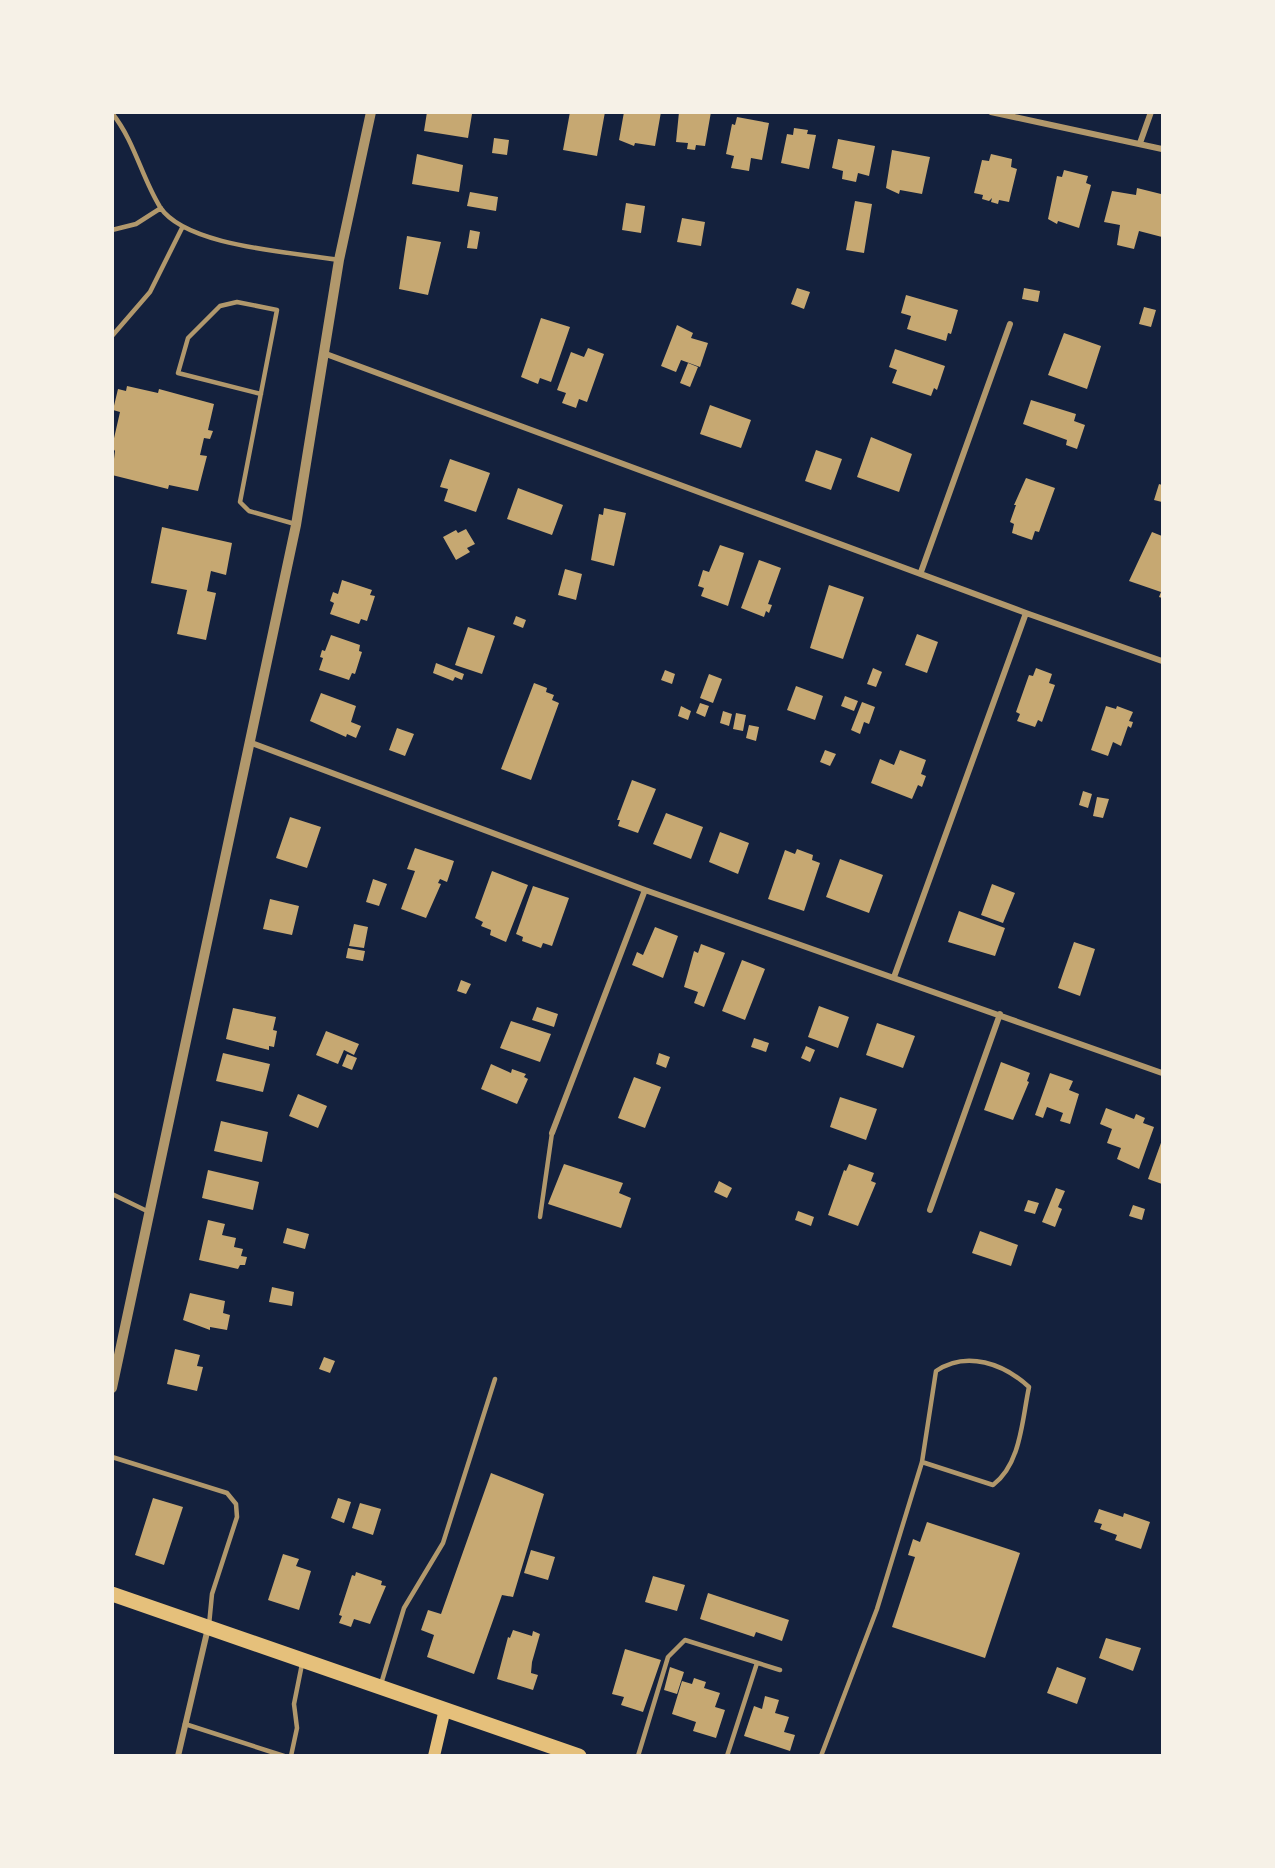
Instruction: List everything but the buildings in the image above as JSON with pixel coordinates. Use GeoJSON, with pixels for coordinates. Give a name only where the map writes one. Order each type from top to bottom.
{"type":"FeatureCollection","features":[{"type":"Feature","properties":{"kind":"main road"},"geometry":{"type":"LineString","coordinates":[[112,1594],[579,1755]]}},
{"type":"Feature","properties":{"kind":"main road"},"geometry":{"type":"LineString","coordinates":[[434,1755],[445,1709]]}},
{"type":"Feature","properties":{"kind":"street"},"geometry":{"type":"LineString","coordinates":[[112,1388],[296,525],[326,354],[339,260],[371,112]]}},
{"type":"Feature","properties":{"kind":"street"},"geometry":{"type":"LineString","coordinates":[[991,112],[1162,149]]}},
{"type":"Feature","properties":{"kind":"street"},"geometry":{"type":"LineString","coordinates":[[1140,143],[1151,112]]}},
{"type":"Feature","properties":{"kind":"street"},"geometry":{"type":"LineString","coordinates":[[921,572],[1010,324]]}},
{"type":"Feature","properties":{"kind":"street"},"geometry":{"type":"LineString","coordinates":[[326,354],[921,572],[1026,614],[1162,661]]}},
{"type":"Feature","properties":{"kind":"street"},"geometry":{"type":"LineString","coordinates":[[894,977],[1026,614]]}},
{"type":"Feature","properties":{"kind":"street"},"geometry":{"type":"LineString","coordinates":[[249,742],[645,890],[1162,1073]]}},
{"type":"Feature","properties":{"kind":"street"},"geometry":{"type":"LineString","coordinates":[[552,1132],[645,890]]}},
{"type":"Feature","properties":{"kind":"street"},"geometry":{"type":"LineString","coordinates":[[930,1210],[1000,1014]]}},
{"type":"Feature","properties":{"kind":"street"},"geometry":{"type":"LineString","coordinates":[[178,1755],[208,1627]]}},
{"type":"Feature","properties":{"kind":"lane"},"geometry":{"type":"LineString","coordinates":[[112,113],[133,143],[161,208],[172,222],[205,238],[339,260]]}},
{"type":"Feature","properties":{"kind":"lane"},"geometry":{"type":"LineString","coordinates":[[112,230],[136,224],[161,208]]}},
{"type":"Feature","properties":{"kind":"lane"},"geometry":{"type":"LineString","coordinates":[[112,336],[150,292],[182,228]]}},
{"type":"Feature","properties":{"kind":"lane"},"geometry":{"type":"LineString","coordinates":[[261,394],[178,373],[188,338],[220,306],[237,302],[277,310],[261,394],[240,502],[249,511],[296,525]]}},
{"type":"Feature","properties":{"kind":"lane"},"geometry":{"type":"LineString","coordinates":[[540,1216],[552,1132]]}},
{"type":"Feature","properties":{"kind":"lane"},"geometry":{"type":"LineString","coordinates":[[112,1194],[151,1213]]}},
{"type":"Feature","properties":{"kind":"lane"},"geometry":{"type":"LineString","coordinates":[[821,1755],[878,1610],[922,1462],[936,1371],[944,1366],[967,1361],[986,1362],[1013,1373],[1029,1387],[1012,1464],[1004,1477],[993,1485],[922,1462]]}},
{"type":"Feature","properties":{"kind":"lane"},"geometry":{"type":"LineString","coordinates":[[380,1687],[404,1608],[443,1543],[495,1379]]}},
{"type":"Feature","properties":{"kind":"lane"},"geometry":{"type":"LineString","coordinates":[[112,1457],[227,1493],[236,1504],[237,1517],[212,1594],[208,1627]]}},
{"type":"Feature","properties":{"kind":"lane"},"geometry":{"type":"LineString","coordinates":[[638,1755],[668,1658],[685,1640],[780,1670]]}},
{"type":"Feature","properties":{"kind":"lane"},"geometry":{"type":"LineString","coordinates":[[291,1755],[297,1728],[294,1704],[303,1660]]}},
{"type":"Feature","properties":{"kind":"lane"},"geometry":{"type":"LineString","coordinates":[[727,1755],[757,1663]]}},
{"type":"Feature","properties":{"kind":"lane"},"geometry":{"type":"LineString","coordinates":[[186,1724],[284,1755]]}}]}
